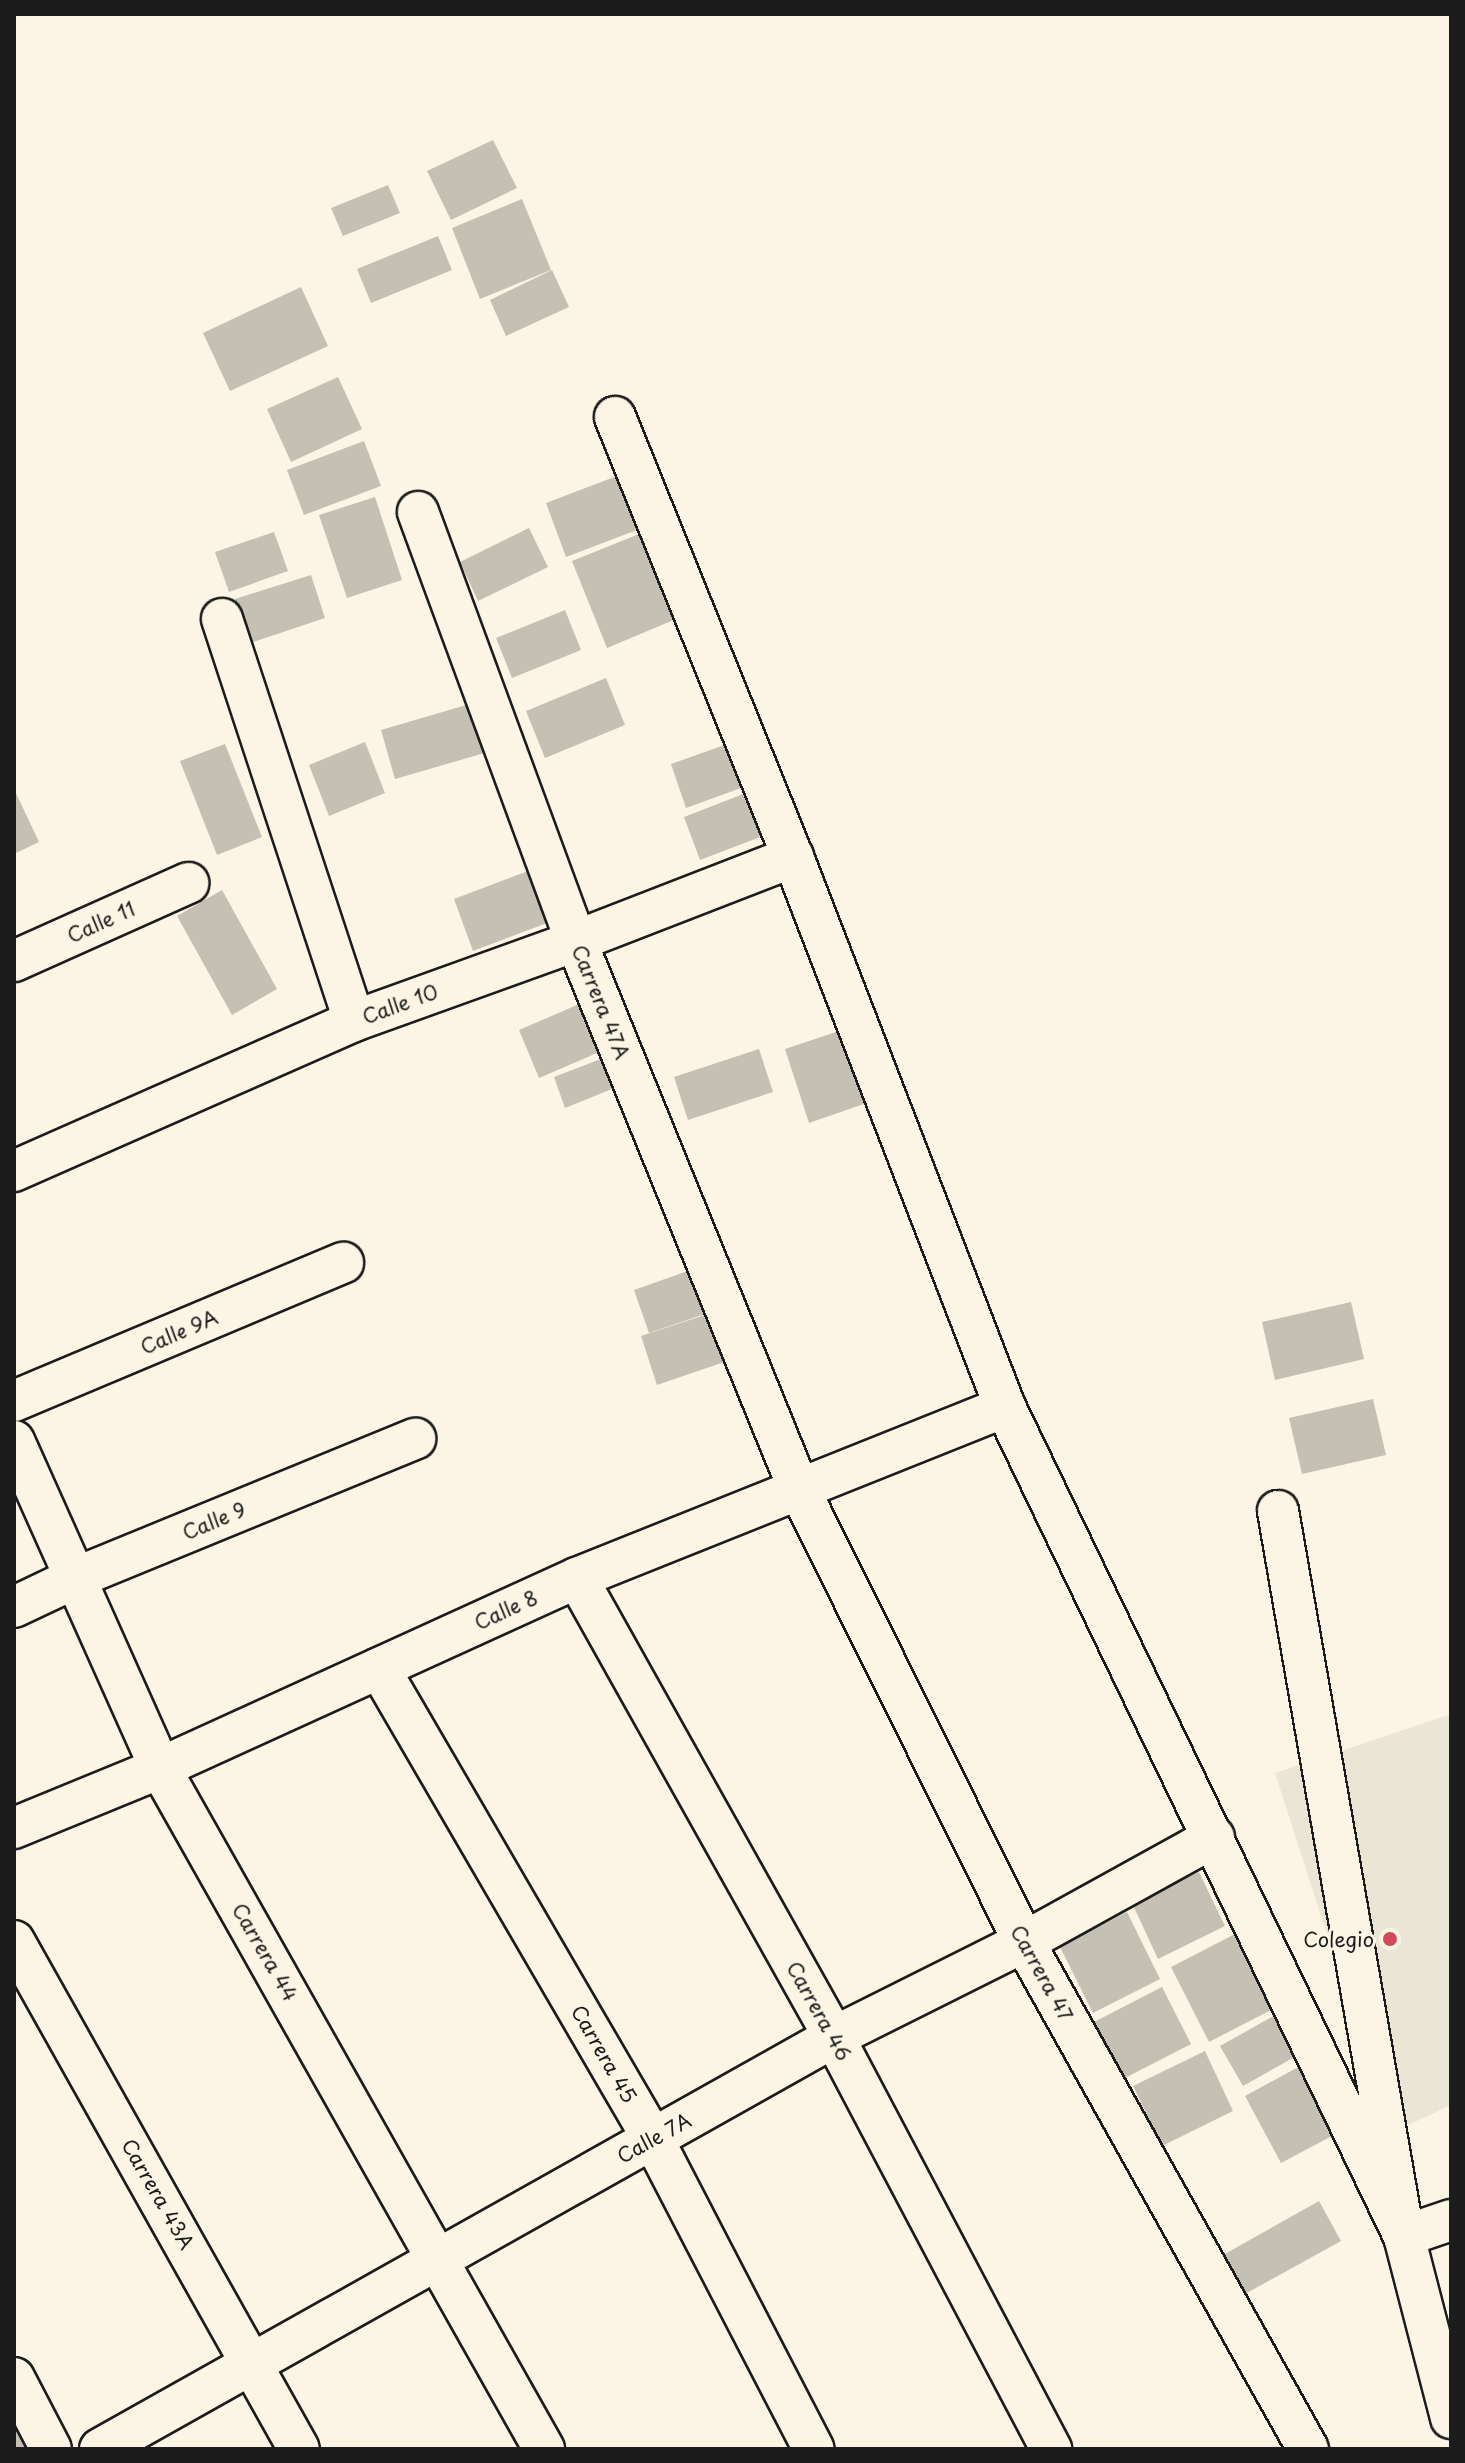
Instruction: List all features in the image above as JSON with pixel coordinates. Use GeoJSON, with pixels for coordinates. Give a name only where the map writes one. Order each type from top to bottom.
{"type":"FeatureCollection","features":[{"type":"Feature","properties":{"kind":"street"},"geometry":{"type":"LineString","coordinates":[[615,417],[793,857],[1005,1407],[1404,2236]]}},
{"type":"Feature","properties":{"kind":"street","name":"Carrera 47A"},"geometry":{"type":"LineString","coordinates":[[418,512],[576,941],[798,1487]]}},
{"type":"Feature","properties":{"kind":"street"},"geometry":{"type":"LineString","coordinates":[[222,619],[354,1021]]}},
{"type":"Feature","properties":{"kind":"street","name":"Calle 10"},"geometry":{"type":"LineString","coordinates":[[14,1171],[354,1021],[576,941],[793,857]]}},
{"type":"Feature","properties":{"kind":"street","name":"Calle 11"},"geometry":{"type":"LineString","coordinates":[[14,961],[188,883]]}},
{"type":"Feature","properties":{"kind":"street","name":"Calle 9A"},"geometry":{"type":"LineString","coordinates":[[14,1401],[343,1263]]}},
{"type":"Feature","properties":{"kind":"street","name":"Calle 8"},"geometry":{"type":"LineString","coordinates":[[14,1828],[160,1768],[577,1578],[798,1487],[1005,1407]]}},
{"type":"Feature","properties":{"kind":"street","name":"Calle 9"},"geometry":{"type":"LineString","coordinates":[[14,1607],[73,1579],[415,1439]]}},
{"type":"Feature","properties":{"kind":"street","name":"Carrera 44"},"geometry":{"type":"LineString","coordinates":[[14,1441],[160,1768],[544,2449]]}},
{"type":"Feature","properties":{"kind":"street","name":"Carrera 47"},"geometry":{"type":"LineString","coordinates":[[798,1487],[1024,1942],[1308,2449]]}},
{"type":"Feature","properties":{"kind":"street"},"geometry":{"type":"LineString","coordinates":[[1278,1511],[1404,2236],[1451,2418]]}},
{"type":"Feature","properties":{"kind":"street","name":"Carrera 46"},"geometry":{"type":"LineString","coordinates":[[577,1578],[834,2037],[1051,2449]]}},
{"type":"Feature","properties":{"kind":"street","name":"Carrera 45"},"geometry":{"type":"LineString","coordinates":[[379,1668],[653,2139],[814,2449]]}},
{"type":"Feature","properties":{"kind":"street","name":"Calle 7A"},"geometry":{"type":"LineString","coordinates":[[100,2449],[834,2037],[1024,1942],[1214,1837]]}},
{"type":"Feature","properties":{"kind":"street","name":"Carrera 43A"},"geometry":{"type":"LineString","coordinates":[[14,1941],[253,2362],[299,2449]]}},
{"type":"Feature","properties":{"kind":"street"},"geometry":{"type":"LineString","coordinates":[[1404,2236],[1451,2220]]}},
{"type":"Feature","properties":{"kind":"street"},"geometry":{"type":"LineString","coordinates":[[14,2378],[51,2449]]}},
{"type":"Feature","properties":{"kind":"shaded area","name":"Colegio"},"geometry":{"type":"Polygon","coordinates":[[[1451,1714],[1451,2105],[1391,2133],[1275,1773],[1451,1714]]]}},
{"type":"Feature","properties":{"kind":"building"},"geometry":{"type":"Polygon","coordinates":[[[493,140],[517,188],[451,220],[427,171],[493,140]]]}},
{"type":"Feature","properties":{"kind":"building"},"geometry":{"type":"Polygon","coordinates":[[[388,185],[400,213],[343,236],[331,208],[388,185]]]}},
{"type":"Feature","properties":{"kind":"building"},"geometry":{"type":"Polygon","coordinates":[[[522,199],[551,270],[480,299],[452,228],[522,199]]]}},
{"type":"Feature","properties":{"kind":"building"},"geometry":{"type":"Polygon","coordinates":[[[438,236],[452,270],[371,303],[357,269],[438,236]]]}},
{"type":"Feature","properties":{"kind":"building"},"geometry":{"type":"Polygon","coordinates":[[[552,270],[569,307],[506,336],[490,300],[552,270]]]}},
{"type":"Feature","properties":{"kind":"building"},"geometry":{"type":"Polygon","coordinates":[[[301,287],[328,346],[230,391],[203,333],[301,287]]]}},
{"type":"Feature","properties":{"kind":"building"},"geometry":{"type":"Polygon","coordinates":[[[338,377],[362,429],[291,462],[267,409],[338,377]]]}},
{"type":"Feature","properties":{"kind":"building"},"geometry":{"type":"Polygon","coordinates":[[[364,441],[381,486],[304,515],[287,470],[364,441]]]}},
{"type":"Feature","properties":{"kind":"building"},"geometry":{"type":"Polygon","coordinates":[[[630,471],[650,525],[566,557],[546,503],[630,471]]]}},
{"type":"Feature","properties":{"kind":"building"},"geometry":{"type":"Polygon","coordinates":[[[375,497],[402,580],[347,598],[319,515],[375,497]]]}},
{"type":"Feature","properties":{"kind":"building"},"geometry":{"type":"Polygon","coordinates":[[[529,528],[548,567],[478,601],[460,562],[529,528]]]}},
{"type":"Feature","properties":{"kind":"building"},"geometry":{"type":"Polygon","coordinates":[[[654,528],[688,614],[607,648],[572,561],[654,528]]]}},
{"type":"Feature","properties":{"kind":"building"},"geometry":{"type":"Polygon","coordinates":[[[274,532],[288,571],[229,592],[215,552],[274,532]]]}},
{"type":"Feature","properties":{"kind":"building"},"geometry":{"type":"Polygon","coordinates":[[[311,575],[325,618],[250,643],[235,599],[311,575]]]}},
{"type":"Feature","properties":{"kind":"building"},"geometry":{"type":"Polygon","coordinates":[[[565,610],[581,650],[512,678],[496,638],[565,610]]]}},
{"type":"Feature","properties":{"kind":"building"},"geometry":{"type":"Polygon","coordinates":[[[606,678],[625,725],[545,758],[526,711],[606,678]]]}},
{"type":"Feature","properties":{"kind":"building"},"geometry":{"type":"Polygon","coordinates":[[[473,703],[488,752],[395,779],[381,730],[473,703]]]}},
{"type":"Feature","properties":{"kind":"building"},"geometry":{"type":"Polygon","coordinates":[[[736,741],[752,784],[686,808],[671,764],[736,741]]]}},
{"type":"Feature","properties":{"kind":"building"},"geometry":{"type":"Polygon","coordinates":[[[365,742],[385,793],[329,816],[309,765],[365,742]]]}},
{"type":"Feature","properties":{"kind":"building"},"geometry":{"type":"Polygon","coordinates":[[[225,744],[262,837],[217,855],[180,761],[225,744]]]}},
{"type":"Feature","properties":{"kind":"building"},"geometry":{"type":"Polygon","coordinates":[[[14,789],[39,842],[14,854],[14,789]]]}},
{"type":"Feature","properties":{"kind":"building"},"geometry":{"type":"Polygon","coordinates":[[[756,789],[773,832],[700,860],[684,817],[756,789]]]}},
{"type":"Feature","properties":{"kind":"building"},"geometry":{"type":"Polygon","coordinates":[[[528,871],[547,923],[473,951],[454,899],[528,871]]]}},
{"type":"Feature","properties":{"kind":"building"},"geometry":{"type":"Polygon","coordinates":[[[222,890],[277,989],[232,1015],[177,916],[222,890]]]}},
{"type":"Feature","properties":{"kind":"building"},"geometry":{"type":"Polygon","coordinates":[[[584,1002],[604,1050],[539,1078],[519,1030],[584,1002]]]}},
{"type":"Feature","properties":{"kind":"building"},"geometry":{"type":"Polygon","coordinates":[[[857,1025],[881,1098],[809,1123],[785,1049],[857,1025]]]}},
{"type":"Feature","properties":{"kind":"building"},"geometry":{"type":"Polygon","coordinates":[[[759,1049],[773,1092],[688,1120],[674,1077],[759,1049]]]}},
{"type":"Feature","properties":{"kind":"building"},"geometry":{"type":"Polygon","coordinates":[[[606,1057],[617,1087],[565,1108],[554,1077],[606,1057]]]}},
{"type":"Feature","properties":{"kind":"building"},"geometry":{"type":"Polygon","coordinates":[[[699,1267],[714,1311],[649,1333],[634,1290],[699,1267]]]}},
{"type":"Feature","properties":{"kind":"building"},"geometry":{"type":"Polygon","coordinates":[[[1351,1302],[1364,1359],[1275,1380],[1262,1322],[1351,1302]]]}},
{"type":"Feature","properties":{"kind":"building"},"geometry":{"type":"Polygon","coordinates":[[[717,1311],[733,1359],[657,1385],[641,1336],[717,1311]]]}},
{"type":"Feature","properties":{"kind":"building"},"geometry":{"type":"Polygon","coordinates":[[[1373,1399],[1386,1455],[1302,1474],[1289,1418],[1373,1399]]]}},
{"type":"Feature","properties":{"kind":"building"},"geometry":{"type":"Polygon","coordinates":[[[1199,1872],[1225,1926],[1158,1959],[1132,1903],[1199,1872]]]}},
{"type":"Feature","properties":{"kind":"building"},"geometry":{"type":"Polygon","coordinates":[[[1127,1912],[1160,1979],[1093,2013],[1060,1947],[1127,1912]]]}},
{"type":"Feature","properties":{"kind":"building"},"geometry":{"type":"Polygon","coordinates":[[[1237,1933],[1275,2008],[1209,2042],[1171,1967],[1237,1933]]]}},
{"type":"Feature","properties":{"kind":"building"},"geometry":{"type":"Polygon","coordinates":[[[1162,1987],[1191,2044],[1123,2079],[1094,2022],[1162,1987]]]}},
{"type":"Feature","properties":{"kind":"building"},"geometry":{"type":"Polygon","coordinates":[[[1277,2014],[1300,2054],[1243,2086],[1220,2046],[1277,2014]]]}},
{"type":"Feature","properties":{"kind":"building"},"geometry":{"type":"Polygon","coordinates":[[[1205,2051],[1233,2111],[1162,2146],[1133,2086],[1205,2051]]]}},
{"type":"Feature","properties":{"kind":"building"},"geometry":{"type":"Polygon","coordinates":[[[1313,2059],[1349,2127],[1281,2163],[1245,2096],[1313,2059]]]}},
{"type":"Feature","properties":{"kind":"building"},"geometry":{"type":"Polygon","coordinates":[[[1319,2201],[1341,2241],[1245,2294],[1223,2255],[1319,2201]]]}},
{"type":"Feature","properties":{"kind":"building"},"geometry":{"type":"Polygon","coordinates":[[[14,2417],[29,2449],[14,2449],[14,2417]]]}},
{"type":"Feature","properties":{"kind":"place","name":"Colegio"},"geometry":{"type":"Point","coordinates":[1390,1939]}}]}
